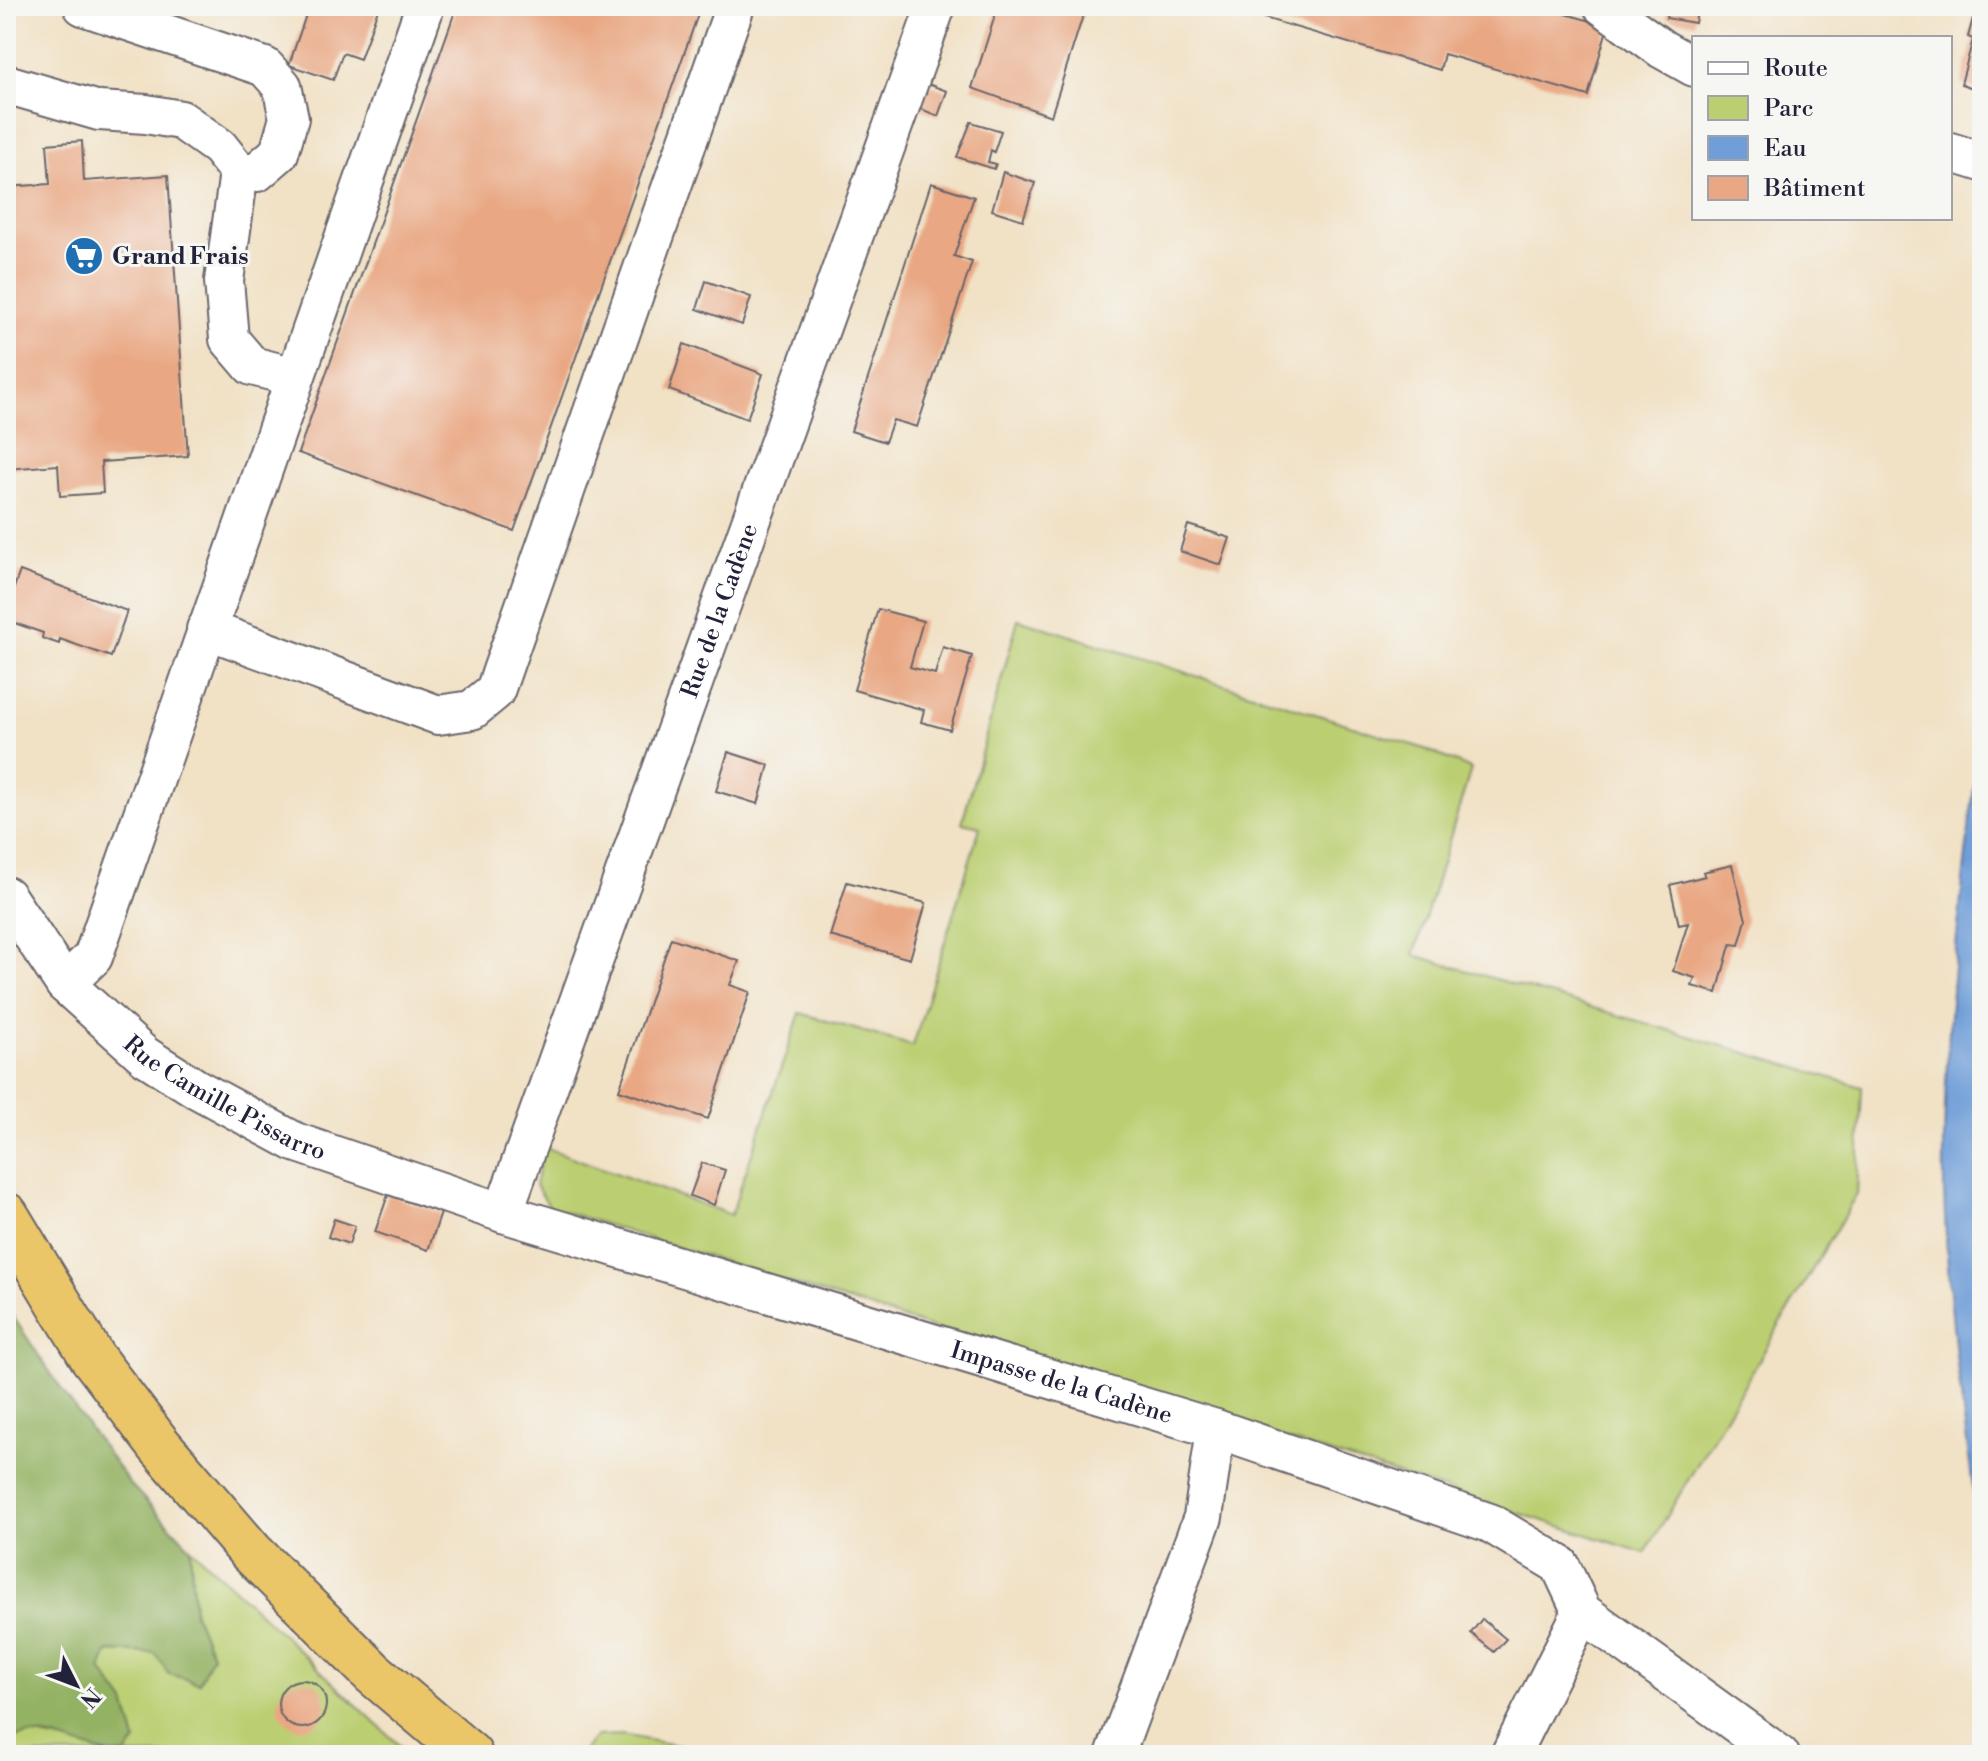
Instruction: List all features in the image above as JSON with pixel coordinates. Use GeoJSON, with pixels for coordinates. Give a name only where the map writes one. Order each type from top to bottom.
{"type":"FeatureCollection","features":[{"type":"Feature","properties":{"kind":"highway"},"geometry":{"type":"LineString","coordinates":[[6,1215],[92,1357],[159,1445],[251,1552],[350,1651],[470,1755]]}},
{"type":"Feature","properties":{"kind":"street"},"geometry":{"type":"LineString","coordinates":[[83,6],[265,67],[282,86],[289,118],[279,153],[257,172],[239,172]]}},
{"type":"Feature","properties":{"kind":"street"},"geometry":{"type":"LineString","coordinates":[[65,984],[93,957],[425,6]]}},
{"type":"Feature","properties":{"kind":"street"},"geometry":{"type":"LineString","coordinates":[[206,629],[438,715],[472,710],[495,691],[735,6]]}},
{"type":"Feature","properties":{"kind":"street","name":"Rue de la Cadène"},"geometry":{"type":"LineString","coordinates":[[503,1213],[936,6]]}},
{"type":"Feature","properties":{"kind":"street"},"geometry":{"type":"LineString","coordinates":[[1603,6],[1662,49],[1692,66]]}},
{"type":"Feature","properties":{"kind":"street"},"geometry":{"type":"LineString","coordinates":[[6,84],[99,111],[181,120],[219,147],[239,172],[224,281],[229,339],[252,366],[295,377]]}},
{"type":"Feature","properties":{"kind":"street"},"geometry":{"type":"LineString","coordinates":[[1952,153],[1982,162]]}},
{"type":"Feature","properties":{"kind":"street","name":"Rue Camille Pissarro"},"geometry":{"type":"LineString","coordinates":[[6,896],[65,984],[145,1056],[197,1089],[295,1142],[503,1213]]}},
{"type":"Feature","properties":{"kind":"street","name":"Impasse de la Cadène"},"geometry":{"type":"LineString","coordinates":[[503,1213],[1216,1429],[1490,1523],[1560,1565],[1582,1612]]}},
{"type":"Feature","properties":{"kind":"street"},"geometry":{"type":"LineString","coordinates":[[1115,1755],[1203,1517],[1216,1429]]}},
{"type":"Feature","properties":{"kind":"street"},"geometry":{"type":"LineString","coordinates":[[1510,1755],[1582,1612],[1780,1755]]}},
{"type":"Feature","properties":{"kind":"green space"},"geometry":{"type":"Polygon","coordinates":[[[1018,619],[1425,749],[1471,769],[1414,955],[1862,1087],[1857,1194],[1645,1553],[550,1207],[535,1185],[544,1147],[731,1215],[800,1013],[913,1046],[980,827],[962,823],[1018,619]]]}},
{"type":"Feature","properties":{"kind":"green space"},"geometry":{"type":"Polygon","coordinates":[[[6,1306],[130,1484],[190,1547],[194,1613],[212,1655],[199,1683],[169,1674],[155,1653],[108,1651],[101,1670],[125,1703],[136,1741],[125,1755],[101,1752],[43,1736],[25,1735],[6,1740],[6,1306]]]}},
{"type":"Feature","properties":{"kind":"green space"},"geometry":{"type":"Polygon","coordinates":[[[190,1547],[410,1755],[125,1755],[136,1740],[125,1703],[101,1670],[108,1651],[155,1653],[169,1674],[212,1655],[194,1613],[190,1547]]]}},
{"type":"Feature","properties":{"kind":"green space"},"geometry":{"type":"Polygon","coordinates":[[[30,1734],[68,1741],[108,1755],[6,1755],[6,1740],[30,1734]]]}},
{"type":"Feature","properties":{"kind":"green space"},"geometry":{"type":"Polygon","coordinates":[[[622,1735],[685,1747],[695,1755],[580,1755],[596,1736],[622,1735]]]}},
{"type":"Feature","properties":{"kind":"water"},"geometry":{"type":"Polygon","coordinates":[[[1982,723],[1982,1550],[1953,1325],[1946,1234],[1944,1130],[1950,1013],[1982,723]]]}},
{"type":"Feature","properties":{"kind":"building"},"geometry":{"type":"Polygon","coordinates":[[[309,6],[370,6],[378,9],[360,59],[343,53],[333,80],[289,65],[309,6]]]}},
{"type":"Feature","properties":{"kind":"building"},"geometry":{"type":"Polygon","coordinates":[[[457,6],[701,6],[514,531],[298,453],[457,6]]]}},
{"type":"Feature","properties":{"kind":"building"},"geometry":{"type":"Polygon","coordinates":[[[998,6],[1086,6],[1051,116],[972,88],[998,6]]]}},
{"type":"Feature","properties":{"kind":"building"},"geometry":{"type":"Polygon","coordinates":[[[1538,6],[1608,26],[1588,96],[1444,54],[1440,70],[1227,7],[1538,6]]]}},
{"type":"Feature","properties":{"kind":"building"},"geometry":{"type":"Polygon","coordinates":[[[1669,6],[1698,6],[1695,23],[1666,18],[1669,6]]]}},
{"type":"Feature","properties":{"kind":"building"},"geometry":{"type":"Polygon","coordinates":[[[1870,6],[1899,6],[1898,13],[1870,6]]]}},
{"type":"Feature","properties":{"kind":"building"},"geometry":{"type":"Polygon","coordinates":[[[1976,7],[1982,9],[1982,91],[1961,84],[1973,39],[1968,37],[1976,7]]]}},
{"type":"Feature","properties":{"kind":"building"},"geometry":{"type":"Polygon","coordinates":[[[925,83],[947,91],[938,116],[916,107],[925,83]]]}},
{"type":"Feature","properties":{"kind":"building"},"geometry":{"type":"Polygon","coordinates":[[[971,122],[1001,131],[988,162],[996,164],[994,169],[957,157],[971,122]]]}},
{"type":"Feature","properties":{"kind":"building"},"geometry":{"type":"Polygon","coordinates":[[[82,141],[84,181],[168,175],[188,456],[101,462],[103,493],[60,496],[58,465],[6,469],[6,187],[50,184],[47,144],[82,141]]]}},
{"type":"Feature","properties":{"kind":"building"},"geometry":{"type":"Polygon","coordinates":[[[1003,172],[1035,183],[1023,220],[992,210],[1003,172]]]}},
{"type":"Feature","properties":{"kind":"building"},"geometry":{"type":"Polygon","coordinates":[[[931,183],[974,197],[954,256],[972,262],[917,427],[893,420],[885,442],[851,431],[931,183]]]}},
{"type":"Feature","properties":{"kind":"building"},"geometry":{"type":"Polygon","coordinates":[[[706,281],[751,297],[742,325],[697,309],[706,281]]]}},
{"type":"Feature","properties":{"kind":"building"},"geometry":{"type":"Polygon","coordinates":[[[684,344],[763,374],[747,419],[669,390],[684,344]]]}},
{"type":"Feature","properties":{"kind":"building"},"geometry":{"type":"Polygon","coordinates":[[[1188,525],[1230,538],[1221,565],[1180,551],[1188,525]]]}},
{"type":"Feature","properties":{"kind":"building"},"geometry":{"type":"Polygon","coordinates":[[[20,571],[127,611],[111,657],[60,639],[59,644],[42,638],[43,633],[6,620],[6,610],[20,571]]]}},
{"type":"Feature","properties":{"kind":"building"},"geometry":{"type":"Polygon","coordinates":[[[878,609],[923,621],[910,667],[935,674],[943,647],[972,656],[950,730],[921,722],[924,710],[854,690],[878,609]]]}},
{"type":"Feature","properties":{"kind":"building"},"geometry":{"type":"Polygon","coordinates":[[[728,752],[769,765],[758,804],[716,791],[728,752]]]}},
{"type":"Feature","properties":{"kind":"building"},"geometry":{"type":"Polygon","coordinates":[[[1732,865],[1746,920],[1739,945],[1731,944],[1729,949],[1717,993],[1692,986],[1695,978],[1673,971],[1688,923],[1679,925],[1670,885],[1732,865]]]}},
{"type":"Feature","properties":{"kind":"building"},"geometry":{"type":"Polygon","coordinates":[[[847,882],[926,903],[910,959],[830,936],[847,882]]]}},
{"type":"Feature","properties":{"kind":"building"},"geometry":{"type":"Polygon","coordinates":[[[671,938],[739,961],[730,985],[750,992],[708,1119],[619,1090],[671,938]]]}},
{"type":"Feature","properties":{"kind":"building"},"geometry":{"type":"Polygon","coordinates":[[[702,1163],[725,1170],[714,1205],[690,1196],[702,1163]]]}},
{"type":"Feature","properties":{"kind":"building"},"geometry":{"type":"Polygon","coordinates":[[[388,1195],[441,1213],[428,1250],[375,1232],[388,1195]]]}},
{"type":"Feature","properties":{"kind":"building"},"geometry":{"type":"Polygon","coordinates":[[[334,1219],[355,1226],[349,1244],[328,1237],[334,1219]]]}},
{"type":"Feature","properties":{"kind":"building"},"geometry":{"type":"Polygon","coordinates":[[[1482,1619],[1506,1639],[1494,1652],[1471,1633],[1482,1619]]]}},
{"type":"Feature","properties":{"kind":"building"},"geometry":{"type":"Polygon","coordinates":[[[302,1680],[319,1687],[326,1704],[319,1721],[302,1728],[285,1721],[278,1704],[285,1687],[302,1680]]]}},
{"type":"Feature","properties":{"kind":"place","name":"Grand Frais"},"geometry":{"type":"Point","coordinates":[84,256]}}]}
